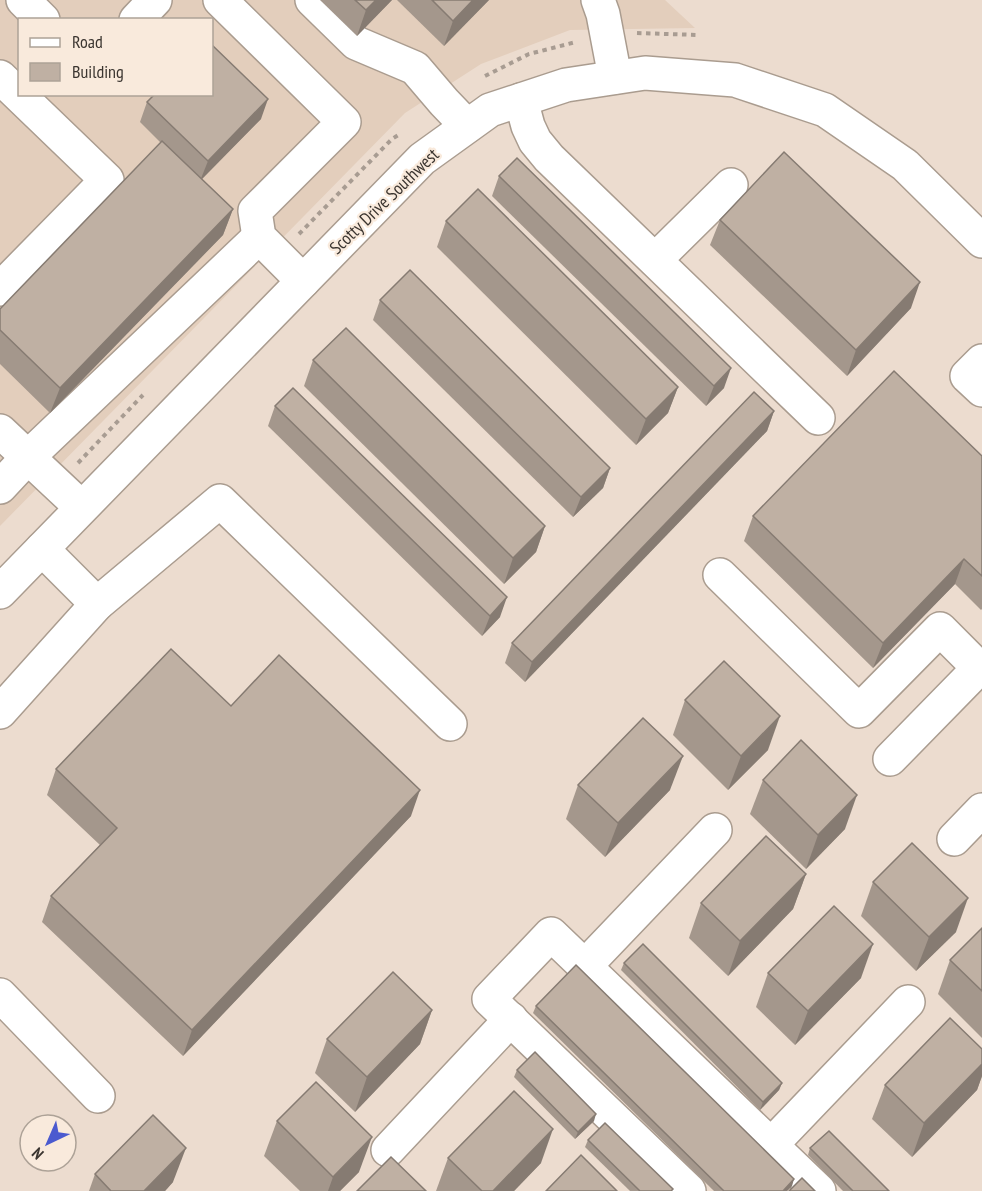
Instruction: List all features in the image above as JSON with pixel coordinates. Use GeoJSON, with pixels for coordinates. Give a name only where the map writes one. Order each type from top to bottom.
{"type":"FeatureCollection","features":[{"type":"Feature","properties":{"kind":"street"},"geometry":{"type":"LineString","coordinates":[[23,0],[41,18]]}},
{"type":"Feature","properties":{"kind":"street"},"geometry":{"type":"LineString","coordinates":[[138,18],[155,0]]}},
{"type":"Feature","properties":{"kind":"street"},"geometry":{"type":"LineString","coordinates":[[220,0],[344,122],[255,211],[259,237],[303,281]]}},
{"type":"Feature","properties":{"kind":"street"},"geometry":{"type":"LineString","coordinates":[[312,0],[356,43],[416,68]]}},
{"type":"Feature","properties":{"kind":"street"},"geometry":{"type":"LineString","coordinates":[[347,0],[416,68],[467,126]]}},
{"type":"Feature","properties":{"kind":"street"},"geometry":{"type":"LineString","coordinates":[[598,0],[603,14],[615,78]]}},
{"type":"Feature","properties":{"kind":"street","name":"Scotty Drive Southwest"},"geometry":{"type":"LineString","coordinates":[[0,592],[422,159],[490,110],[566,85],[645,73],[735,80],[825,110],[905,165],[982,241]]}},
{"type":"Feature","properties":{"kind":"street"},"geometry":{"type":"LineString","coordinates":[[0,77],[18,94]]}},
{"type":"Feature","properties":{"kind":"street"},"geometry":{"type":"LineString","coordinates":[[0,289],[107,180],[20,96]]}},
{"type":"Feature","properties":{"kind":"street"},"geometry":{"type":"LineString","coordinates":[[521,100],[535,141],[549,158],[818,418]]}},
{"type":"Feature","properties":{"kind":"street"},"geometry":{"type":"LineString","coordinates":[[655,260],[731,185]]}},
{"type":"Feature","properties":{"kind":"street"},"geometry":{"type":"LineString","coordinates":[[0,487],[28,457],[259,237]]}},
{"type":"Feature","properties":{"kind":"street"},"geometry":{"type":"LineString","coordinates":[[982,361],[967,376],[982,390]]}},
{"type":"Feature","properties":{"kind":"street"},"geometry":{"type":"LineString","coordinates":[[0,430],[81,507]]}},
{"type":"Feature","properties":{"kind":"street"},"geometry":{"type":"LineString","coordinates":[[0,712],[98,604],[220,501],[450,724]]}},
{"type":"Feature","properties":{"kind":"street"},"geometry":{"type":"LineString","coordinates":[[42,549],[98,604]]}},
{"type":"Feature","properties":{"kind":"street"},"geometry":{"type":"LineString","coordinates":[[720,575],[859,711],[940,629],[981,668],[890,759]]}},
{"type":"Feature","properties":{"kind":"street"},"geometry":{"type":"LineString","coordinates":[[954,839],[982,810]]}},
{"type":"Feature","properties":{"kind":"street"},"geometry":{"type":"LineString","coordinates":[[585,966],[715,830]]}},
{"type":"Feature","properties":{"kind":"street"},"geometry":{"type":"LineString","coordinates":[[689,1191],[489,999],[551,934],[819,1191]]}},
{"type":"Feature","properties":{"kind":"street"},"geometry":{"type":"LineString","coordinates":[[0,995],[98,1096]]}},
{"type":"Feature","properties":{"kind":"street"},"geometry":{"type":"LineString","coordinates":[[771,1145],[908,1002]]}},
{"type":"Feature","properties":{"kind":"street"},"geometry":{"type":"LineString","coordinates":[[388,1150],[511,1019]]}},
{"type":"Feature","properties":{"kind":"shaded area"},"geometry":{"type":"Polygon","coordinates":[[[0,0],[665,0],[695,28],[570,30],[481,64],[405,113],[0,526],[0,0]]]}},
{"type":"Feature","properties":{"kind":"building"},"geometry":{"type":"Polygon","coordinates":[[[355,0],[376,0],[366,10],[355,0]]]}},
{"type":"Feature","properties":{"kind":"building"},"geometry":{"type":"Polygon","coordinates":[[[432,0],[473,0],[453,21],[432,0]]]}},
{"type":"Feature","properties":{"kind":"building"},"geometry":{"type":"Polygon","coordinates":[[[213,46],[268,99],[208,161],[147,102],[153,96],[213,96],[213,46]]]}},
{"type":"Feature","properties":{"kind":"building"},"geometry":{"type":"Polygon","coordinates":[[[162,141],[233,209],[60,388],[0,330],[0,309],[162,141]]]}},
{"type":"Feature","properties":{"kind":"building"},"geometry":{"type":"Polygon","coordinates":[[[784,152],[920,282],[856,350],[720,220],[784,152]]]}},
{"type":"Feature","properties":{"kind":"building"},"geometry":{"type":"Polygon","coordinates":[[[517,158],[731,368],[714,386],[499,176],[517,158]]]}},
{"type":"Feature","properties":{"kind":"building"},"geometry":{"type":"Polygon","coordinates":[[[478,189],[678,387],[646,419],[446,221],[478,189]]]}},
{"type":"Feature","properties":{"kind":"building"},"geometry":{"type":"Polygon","coordinates":[[[410,270],[610,468],[581,497],[380,300],[410,270]]]}},
{"type":"Feature","properties":{"kind":"building"},"geometry":{"type":"Polygon","coordinates":[[[346,328],[545,526],[513,558],[313,360],[346,328]]]}},
{"type":"Feature","properties":{"kind":"building"},"geometry":{"type":"Polygon","coordinates":[[[894,371],[982,456],[982,576],[964,559],[883,643],[753,516],[894,371]]]}},
{"type":"Feature","properties":{"kind":"building"},"geometry":{"type":"Polygon","coordinates":[[[293,388],[507,597],[490,616],[275,406],[293,388]]]}},
{"type":"Feature","properties":{"kind":"building"},"geometry":{"type":"Polygon","coordinates":[[[754,392],[774,411],[532,662],[512,643],[754,392]]]}},
{"type":"Feature","properties":{"kind":"building"},"geometry":{"type":"Polygon","coordinates":[[[171,649],[231,706],[279,655],[420,790],[192,1030],[51,896],[117,828],[56,769],[171,649]]]}},
{"type":"Feature","properties":{"kind":"building"},"geometry":{"type":"Polygon","coordinates":[[[724,661],[780,716],[741,756],[685,700],[724,661]]]}},
{"type":"Feature","properties":{"kind":"building"},"geometry":{"type":"Polygon","coordinates":[[[643,718],[683,756],[618,823],[578,785],[643,718]]]}},
{"type":"Feature","properties":{"kind":"building"},"geometry":{"type":"Polygon","coordinates":[[[801,740],[857,795],[818,835],[763,780],[801,740]]]}},
{"type":"Feature","properties":{"kind":"building"},"geometry":{"type":"Polygon","coordinates":[[[766,836],[806,874],[740,941],[701,903],[766,836]]]}},
{"type":"Feature","properties":{"kind":"building"},"geometry":{"type":"Polygon","coordinates":[[[912,843],[968,898],[929,937],[873,882],[912,843]]]}},
{"type":"Feature","properties":{"kind":"building"},"geometry":{"type":"Polygon","coordinates":[[[834,906],[873,944],[808,1011],[768,973],[834,906]]]}},
{"type":"Feature","properties":{"kind":"building"},"geometry":{"type":"Polygon","coordinates":[[[982,928],[982,991],[950,960],[982,928]]]}},
{"type":"Feature","properties":{"kind":"building"},"geometry":{"type":"Polygon","coordinates":[[[643,944],[782,1083],[763,1102],[624,963],[643,944]]]}},
{"type":"Feature","properties":{"kind":"building"},"geometry":{"type":"Polygon","coordinates":[[[576,965],[794,1179],[783,1191],[724,1191],[536,1006],[576,965]]]}},
{"type":"Feature","properties":{"kind":"building"},"geometry":{"type":"Polygon","coordinates":[[[393,972],[432,1010],[367,1077],[327,1039],[393,972]]]}},
{"type":"Feature","properties":{"kind":"building"},"geometry":{"type":"Polygon","coordinates":[[[950,1018],[982,1049],[982,1064],[924,1123],[885,1085],[950,1018]]]}},
{"type":"Feature","properties":{"kind":"building"},"geometry":{"type":"Polygon","coordinates":[[[535,1052],[596,1114],[578,1132],[517,1070],[535,1052]]]}},
{"type":"Feature","properties":{"kind":"building"},"geometry":{"type":"Polygon","coordinates":[[[316,1082],[372,1137],[333,1177],[277,1121],[316,1082]]]}},
{"type":"Feature","properties":{"kind":"building"},"geometry":{"type":"Polygon","coordinates":[[[514,1091],[553,1129],[493,1191],[482,1191],[448,1158],[514,1091]]]}},
{"type":"Feature","properties":{"kind":"building"},"geometry":{"type":"Polygon","coordinates":[[[153,1115],[186,1148],[144,1191],[111,1191],[95,1174],[153,1115]]]}},
{"type":"Feature","properties":{"kind":"building"},"geometry":{"type":"Polygon","coordinates":[[[605,1123],[673,1189],[671,1191],[640,1191],[588,1140],[605,1123]]]}},
{"type":"Feature","properties":{"kind":"building"},"geometry":{"type":"Polygon","coordinates":[[[829,1131],[889,1191],[853,1191],[810,1148],[829,1131]]]}},
{"type":"Feature","properties":{"kind":"building"},"geometry":{"type":"Polygon","coordinates":[[[581,1155],[617,1191],[546,1191],[581,1155]]]}},
{"type":"Feature","properties":{"kind":"building"},"geometry":{"type":"Polygon","coordinates":[[[391,1157],[426,1191],[357,1191],[391,1157]]]}},
{"type":"Feature","properties":{"kind":"building"},"geometry":{"type":"Polygon","coordinates":[[[802,1178],[815,1191],[789,1191],[802,1178]]]}}]}
